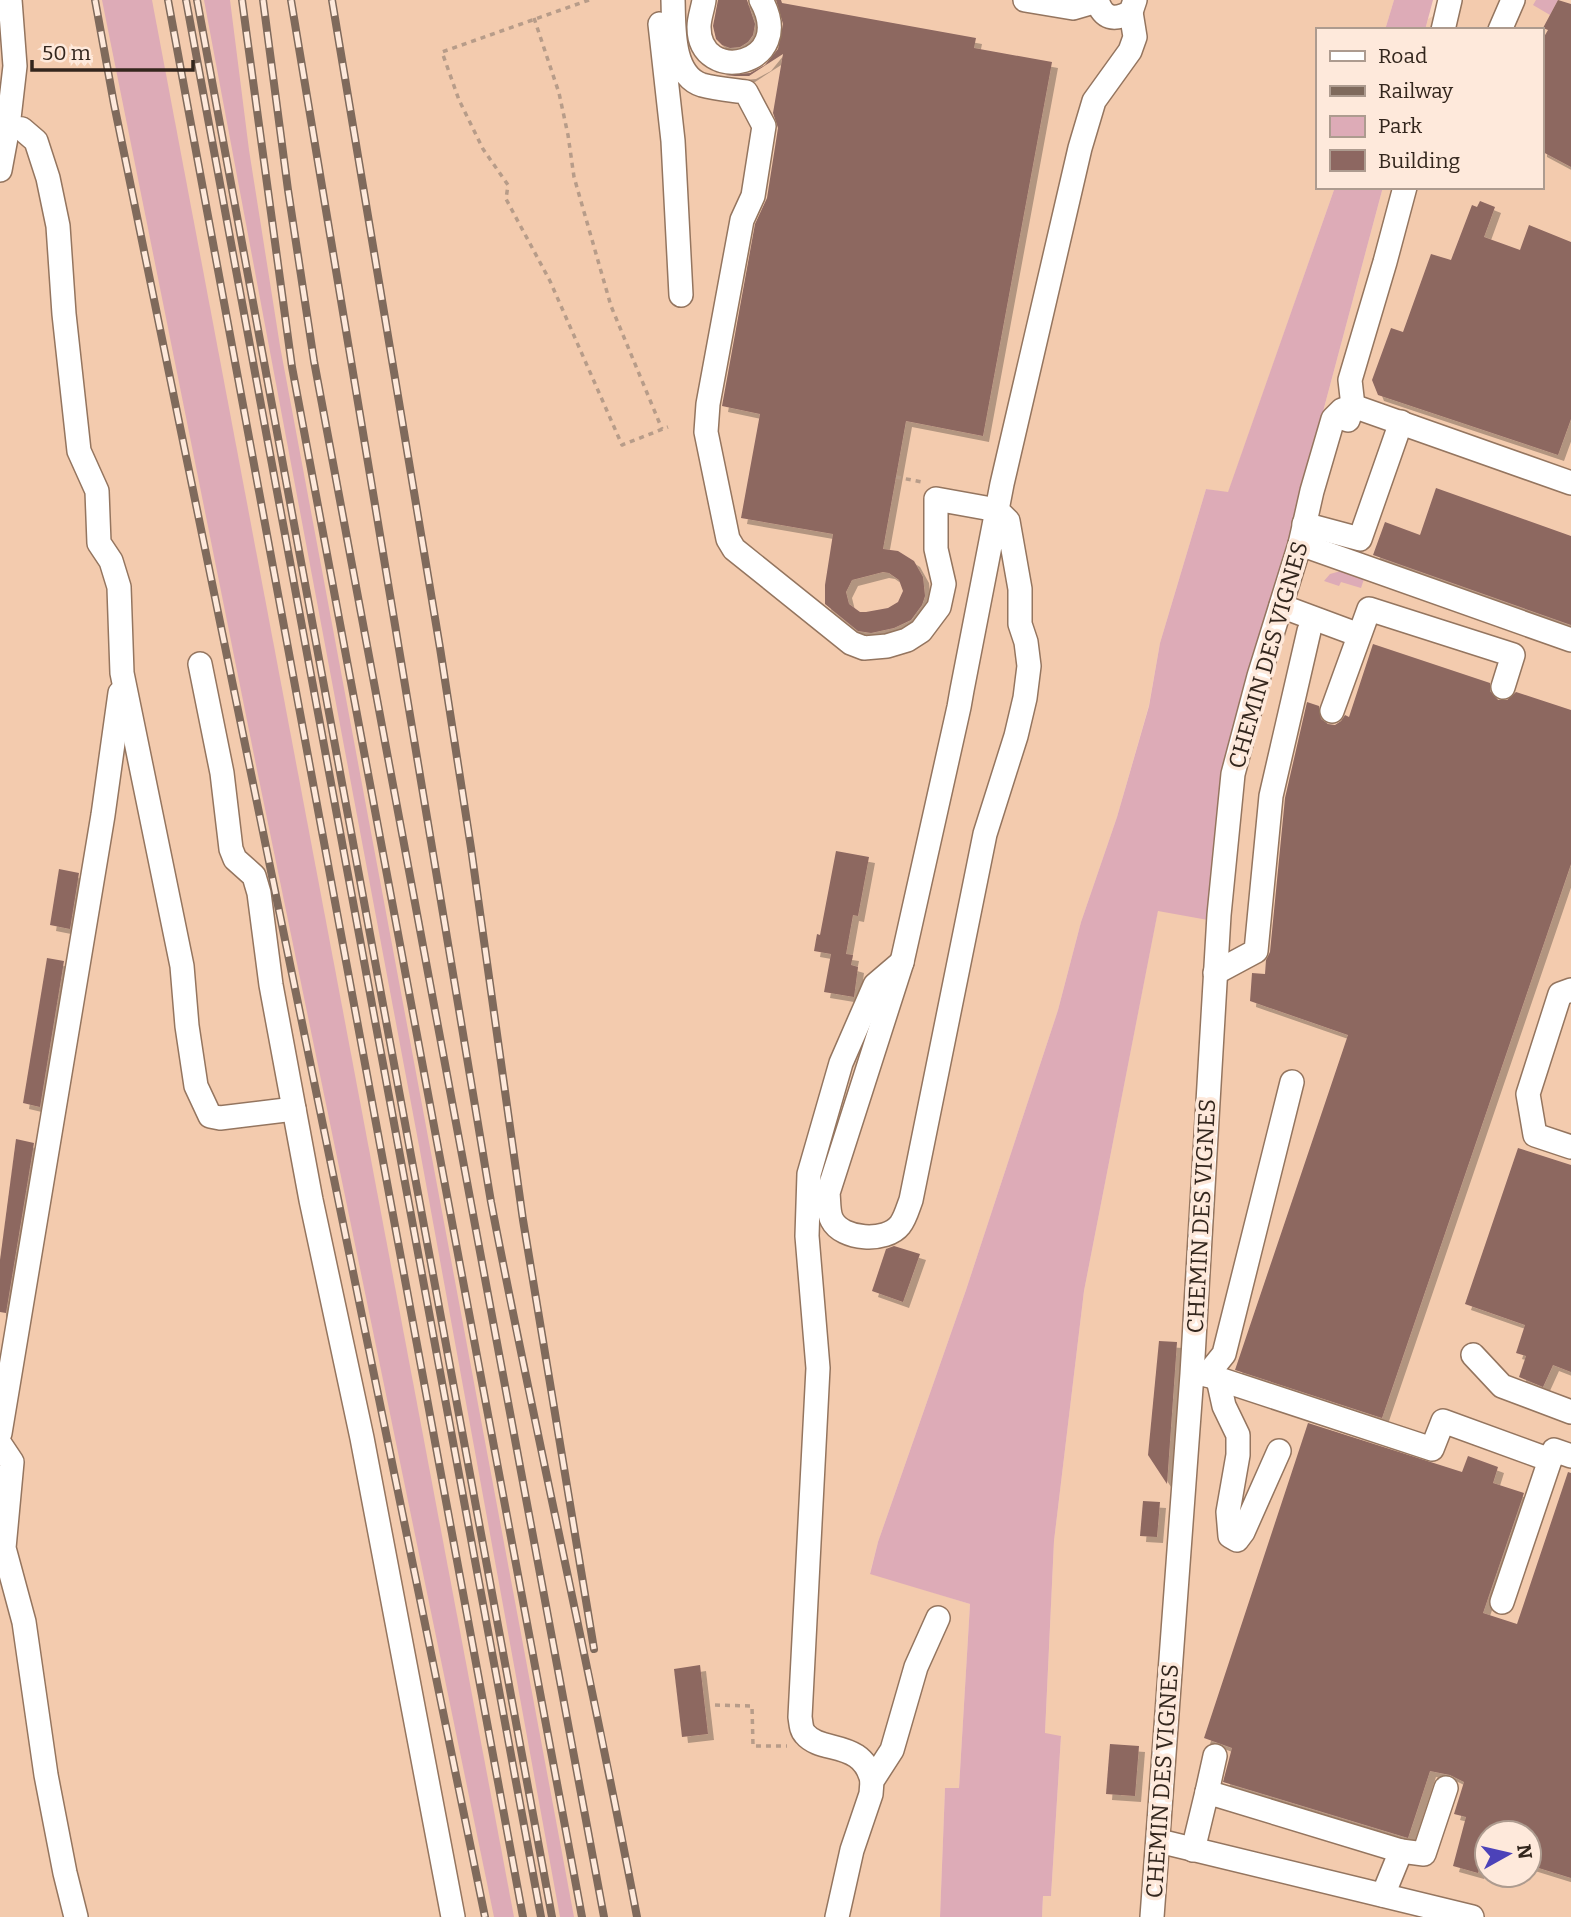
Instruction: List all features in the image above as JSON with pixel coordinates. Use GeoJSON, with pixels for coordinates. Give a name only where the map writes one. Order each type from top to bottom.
{"type":"FeatureCollection","features":[{"type":"Feature","properties":{"kind":"street"},"geometry":{"type":"LineString","coordinates":[[0,170],[15,66],[10,0]]}},
{"type":"Feature","properties":{"kind":"street"},"geometry":{"type":"LineString","coordinates":[[658,0],[676,181],[681,295]]}},
{"type":"Feature","properties":{"kind":"street"},"geometry":{"type":"LineString","coordinates":[[673,0],[676,43],[682,68],[699,84],[746,92],[764,125],[753,196],[742,220],[708,404],[706,432],[724,526],[734,549],[851,643],[864,648],[887,646],[907,640],[921,632],[939,607],[944,584],[936,549],[936,499],[997,510],[1008,521],[1016,556],[1020,624],[1029,666],[1025,698],[985,834],[911,1200],[900,1226],[883,1237],[853,1235],[838,1228],[830,1218],[828,1193],[902,962],[962,690],[997,510],[1080,148],[1094,102],[1130,51],[1135,37],[1133,6]]}},
{"type":"Feature","properties":{"kind":"street"},"geometry":{"type":"LineString","coordinates":[[705,0],[699,27],[703,44],[717,59],[731,64],[748,61],[766,46],[771,30],[761,0]]}},
{"type":"Feature","properties":{"kind":"street"},"geometry":{"type":"LineString","coordinates":[[1025,0],[1073,8],[1097,0],[1101,11],[1109,18],[1120,18],[1133,6]]}},
{"type":"Feature","properties":{"kind":"street"},"geometry":{"type":"LineString","coordinates":[[1443,28],[1450,0]]}},
{"type":"Feature","properties":{"kind":"street"},"geometry":{"type":"LineString","coordinates":[[1501,28],[1513,0]]}},
{"type":"Feature","properties":{"kind":"street"},"geometry":{"type":"LineString","coordinates":[[8,127],[22,129],[36,141],[48,178],[58,226],[65,326],[79,451],[97,491],[99,543],[111,561],[119,587],[122,673],[182,966],[196,1086],[209,1116],[220,1118],[294,1109]]}},
{"type":"Feature","properties":{"kind":"street","name":"CHEMIN DES VIGNES"},"geometry":{"type":"LineString","coordinates":[[1152,1917],[1206,1376],[1215,974],[1223,859],[1233,774],[1302,534],[1318,514],[1353,406],[1350,380],[1404,189]]}},
{"type":"Feature","properties":{"kind":"street"},"geometry":{"type":"LineString","coordinates":[[1353,406],[1571,484]]}},
{"type":"Feature","properties":{"kind":"street"},"geometry":{"type":"LineString","coordinates":[[1302,534],[1360,539],[1401,422]]}},
{"type":"Feature","properties":{"kind":"street"},"geometry":{"type":"LineString","coordinates":[[1302,534],[1571,640]]}},
{"type":"Feature","properties":{"kind":"street"},"geometry":{"type":"LineString","coordinates":[[1332,711],[1369,609],[1513,655],[1503,687]]}},
{"type":"Feature","properties":{"kind":"street"},"geometry":{"type":"LineString","coordinates":[[1278,614],[1309,631],[1357,641]]}},
{"type":"Feature","properties":{"kind":"street"},"geometry":{"type":"LineString","coordinates":[[1278,614],[1357,641]]}},
{"type":"Feature","properties":{"kind":"street"},"geometry":{"type":"LineString","coordinates":[[1215,974],[1256,951],[1271,796],[1309,631]]}},
{"type":"Feature","properties":{"kind":"street"},"geometry":{"type":"LineString","coordinates":[[200,664],[222,773],[231,849],[235,859],[254,876],[259,893],[271,985],[311,1200],[362,1438],[453,1917]]}},
{"type":"Feature","properties":{"kind":"street"},"geometry":{"type":"LineString","coordinates":[[0,1433],[9,1323],[103,815],[122,673]]}},
{"type":"Feature","properties":{"kind":"street"},"geometry":{"type":"LineString","coordinates":[[837,1917],[852,1850],[871,1794],[872,1781],[866,1764],[859,1758],[838,1747],[806,1736],[802,1731],[800,1717],[818,1368],[807,1236],[809,1174],[841,1063],[876,985],[902,962]]}},
{"type":"Feature","properties":{"kind":"street"},"geometry":{"type":"LineString","coordinates":[[1571,990],[1560,994],[1528,1094],[1535,1135],[1571,1147]]}},
{"type":"Feature","properties":{"kind":"street"},"geometry":{"type":"LineString","coordinates":[[1206,1376],[1224,1354],[1292,1082]]}},
{"type":"Feature","properties":{"kind":"street"},"geometry":{"type":"LineString","coordinates":[[1473,1355],[1502,1386],[1571,1412]]}},
{"type":"Feature","properties":{"kind":"street"},"geometry":{"type":"LineString","coordinates":[[1206,1376],[1238,1435],[1238,1455],[1228,1512],[1230,1536],[1237,1539],[1243,1532],[1279,1451]]}},
{"type":"Feature","properties":{"kind":"street"},"geometry":{"type":"LineString","coordinates":[[1206,1376],[1432,1449],[1443,1421],[1560,1458],[1502,1602]]}},
{"type":"Feature","properties":{"kind":"street"},"geometry":{"type":"LineString","coordinates":[[0,1444],[12,1462],[4,1548],[20,1602],[46,1775],[76,1917]]}},
{"type":"Feature","properties":{"kind":"street"},"geometry":{"type":"LineString","coordinates":[[872,1781],[892,1751],[916,1667],[938,1618]]}},
{"type":"Feature","properties":{"kind":"street"},"geometry":{"type":"LineString","coordinates":[[1193,1850],[1215,1756]]}},
{"type":"Feature","properties":{"kind":"street"},"geometry":{"type":"LineString","coordinates":[[1207,1792],[1401,1851],[1424,1854],[1446,1788]]}},
{"type":"Feature","properties":{"kind":"street"},"geometry":{"type":"LineString","coordinates":[[1158,1842],[1472,1917]]}},
{"type":"Feature","properties":{"kind":"street"},"geometry":{"type":"LineString","coordinates":[[1383,1895],[1401,1851]]}},
{"type":"Feature","properties":{"kind":"path"},"geometry":{"type":"LineString","coordinates":[[589,0],[442,52],[459,100],[483,149],[508,185],[506,199],[550,281],[622,445],[668,427]]}},
{"type":"Feature","properties":{"kind":"path"},"geometry":{"type":"LineString","coordinates":[[534,18],[559,93],[574,177],[611,306],[662,430]]}},
{"type":"Feature","properties":{"kind":"path"},"geometry":{"type":"LineString","coordinates":[[715,1705],[752,1706],[753,1746],[788,1746],[806,1736]]}},
{"type":"Feature","properties":{"kind":"shaded area"},"geometry":{"type":"Polygon","coordinates":[[[0,0],[1394,0],[1386,28],[1316,28],[1316,189],[1334,189],[1228,493],[1206,489],[1160,643],[1149,705],[1117,817],[1081,922],[1058,1010],[966,1290],[878,1542],[870,1573],[970,1604],[959,1788],[945,1788],[940,1917],[0,1917],[0,0]]]}},
{"type":"Feature","properties":{"kind":"shaded area"},"geometry":{"type":"Polygon","coordinates":[[[1461,0],[1571,0],[1571,1917],[1042,1917],[1043,1896],[1051,1896],[1061,1737],[1045,1734],[1054,1541],[1084,1291],[1158,910],[1208,919],[1222,772],[1281,569],[1382,189],[1543,189],[1543,28],[1426,28],[1428,19],[1461,0]]]}},
{"type":"Feature","properties":{"kind":"green space"},"geometry":{"type":"Polygon","coordinates":[[[102,0],[152,0],[514,1917],[494,1917],[257,770],[102,0]]]}},
{"type":"Feature","properties":{"kind":"green space"},"geometry":{"type":"Polygon","coordinates":[[[204,0],[230,0],[249,150],[280,346],[574,1917],[560,1917],[420,1151],[204,0]]]}},
{"type":"Feature","properties":{"kind":"green space"},"geometry":{"type":"Polygon","coordinates":[[[1394,0],[1433,0],[1426,28],[1386,28],[1394,0]]]}},
{"type":"Feature","properties":{"kind":"green space"},"geometry":{"type":"Polygon","coordinates":[[[1536,0],[1558,0],[1550,15],[1533,5],[1536,0]]]}},
{"type":"Feature","properties":{"kind":"green space"},"geometry":{"type":"Polygon","coordinates":[[[1334,189],[1382,189],[1281,569],[1222,772],[1208,920],[1158,911],[1084,1291],[1054,1541],[1045,1733],[1061,1736],[1051,1896],[1043,1896],[1042,1917],[940,1917],[945,1788],[959,1788],[970,1604],[870,1574],[878,1542],[966,1290],[1058,1010],[1081,922],[1117,817],[1149,706],[1160,643],[1206,489],[1228,492],[1334,189]]]}},
{"type":"Feature","properties":{"kind":"green space"},"geometry":{"type":"Polygon","coordinates":[[[1348,569],[1366,573],[1361,588],[1341,582],[1339,586],[1324,581],[1330,574],[1348,569]]]}},
{"type":"Feature","properties":{"kind":"building"},"geometry":{"type":"Polygon","coordinates":[[[718,0],[747,0],[755,24],[753,35],[740,47],[730,48],[716,39],[713,26],[718,0]]]}},
{"type":"Feature","properties":{"kind":"building"},"geometry":{"type":"Polygon","coordinates":[[[776,0],[976,38],[974,48],[1052,62],[983,436],[906,421],[883,549],[898,551],[914,561],[923,577],[925,596],[911,620],[894,628],[871,633],[858,631],[825,604],[825,585],[833,534],[741,518],[760,414],[722,406],[755,224],[767,198],[778,128],[773,113],[783,54],[749,76],[725,75],[750,73],[765,65],[778,49],[783,24],[776,0]],[[889,573],[852,580],[846,592],[849,604],[860,612],[866,612],[888,608],[898,602],[903,591],[899,580],[889,573]]]}},
{"type":"Feature","properties":{"kind":"building"},"geometry":{"type":"Polygon","coordinates":[[[1558,0],[1571,4],[1571,167],[1543,152],[1543,39],[1548,30],[1543,28],[1558,0]]]}},
{"type":"Feature","properties":{"kind":"building"},"geometry":{"type":"Polygon","coordinates":[[[1480,201],[1495,207],[1484,237],[1520,250],[1529,225],[1571,242],[1571,419],[1558,455],[1378,395],[1372,380],[1391,328],[1403,332],[1431,254],[1451,260],[1472,205],[1477,207],[1480,201]]]}},
{"type":"Feature","properties":{"kind":"building"},"geometry":{"type":"Polygon","coordinates":[[[1436,488],[1571,536],[1571,625],[1373,555],[1385,522],[1420,535],[1436,488]]]}},
{"type":"Feature","properties":{"kind":"building"},"geometry":{"type":"Polygon","coordinates":[[[1373,644],[1490,683],[1490,691],[1498,700],[1507,700],[1516,692],[1571,710],[1571,864],[1382,1418],[1235,1370],[1348,1035],[1250,1001],[1252,973],[1265,974],[1266,960],[1270,952],[1285,798],[1307,702],[1319,706],[1321,719],[1328,724],[1335,725],[1345,715],[1349,717],[1373,644]]]}},
{"type":"Feature","properties":{"kind":"building"},"geometry":{"type":"Polygon","coordinates":[[[836,851],[869,857],[858,916],[853,915],[846,954],[853,955],[851,965],[858,967],[854,997],[824,992],[831,954],[814,951],[817,934],[820,935],[836,851]]]}},
{"type":"Feature","properties":{"kind":"building"},"geometry":{"type":"Polygon","coordinates":[[[59,869],[79,873],[70,929],[50,925],[59,869]]]}},
{"type":"Feature","properties":{"kind":"building"},"geometry":{"type":"Polygon","coordinates":[[[47,958],[64,961],[40,1107],[23,1103],[47,958]]]}},
{"type":"Feature","properties":{"kind":"building"},"geometry":{"type":"Polygon","coordinates":[[[16,1139],[34,1143],[6,1313],[0,1312],[0,1260],[16,1139]]]}},
{"type":"Feature","properties":{"kind":"building"},"geometry":{"type":"Polygon","coordinates":[[[1518,1148],[1571,1165],[1571,1372],[1553,1365],[1543,1387],[1519,1377],[1526,1356],[1516,1353],[1525,1325],[1465,1304],[1518,1148]]]}},
{"type":"Feature","properties":{"kind":"building"},"geometry":{"type":"Polygon","coordinates":[[[894,1246],[920,1254],[903,1302],[872,1291],[886,1249],[894,1246]]]}},
{"type":"Feature","properties":{"kind":"building"},"geometry":{"type":"Polygon","coordinates":[[[1159,1341],[1177,1342],[1167,1484],[1148,1455],[1159,1341]]]}},
{"type":"Feature","properties":{"kind":"building"},"geometry":{"type":"Polygon","coordinates":[[[1308,1423],[1462,1472],[1468,1456],[1498,1467],[1493,1483],[1524,1493],[1483,1613],[1517,1624],[1568,1472],[1571,1473],[1571,1878],[1543,1869],[1543,1819],[1473,1819],[1473,1872],[1453,1866],[1466,1817],[1454,1814],[1464,1782],[1450,1775],[1430,1771],[1408,1838],[1223,1782],[1232,1748],[1204,1738],[1308,1423]]]}},
{"type":"Feature","properties":{"kind":"building"},"geometry":{"type":"Polygon","coordinates":[[[1143,1501],[1160,1502],[1157,1537],[1140,1536],[1143,1501]]]}},
{"type":"Feature","properties":{"kind":"building"},"geometry":{"type":"Polygon","coordinates":[[[700,1665],[708,1734],[682,1737],[674,1669],[700,1665]]]}},
{"type":"Feature","properties":{"kind":"building"},"geometry":{"type":"Polygon","coordinates":[[[1110,1744],[1139,1746],[1135,1796],[1106,1794],[1110,1744]]]}},
{"type":"Feature","properties":{"kind":"railway"},"geometry":{"type":"LineString","coordinates":[[95,0],[114,104],[485,1917]]}},
{"type":"Feature","properties":{"kind":"railway"},"geometry":{"type":"LineString","coordinates":[[168,0],[523,1917]]}},
{"type":"Feature","properties":{"kind":"railway"},"geometry":{"type":"LineString","coordinates":[[186,0],[541,1917]]}},
{"type":"Feature","properties":{"kind":"railway"},"geometry":{"type":"LineString","coordinates":[[197,0],[552,1917]]}},
{"type":"Feature","properties":{"kind":"railway"},"geometry":{"type":"LineString","coordinates":[[242,0],[292,367],[582,1917]]}},
{"type":"Feature","properties":{"kind":"railway"},"geometry":{"type":"LineString","coordinates":[[263,0],[314,361],[604,1917]]}},
{"type":"Feature","properties":{"kind":"railway"},"geometry":{"type":"LineString","coordinates":[[291,0],[491,1202],[637,1917]]}},
{"type":"Feature","properties":{"kind":"railway"},"geometry":{"type":"LineString","coordinates":[[332,0],[440,648],[523,1220],[594,1649]]}}]}
